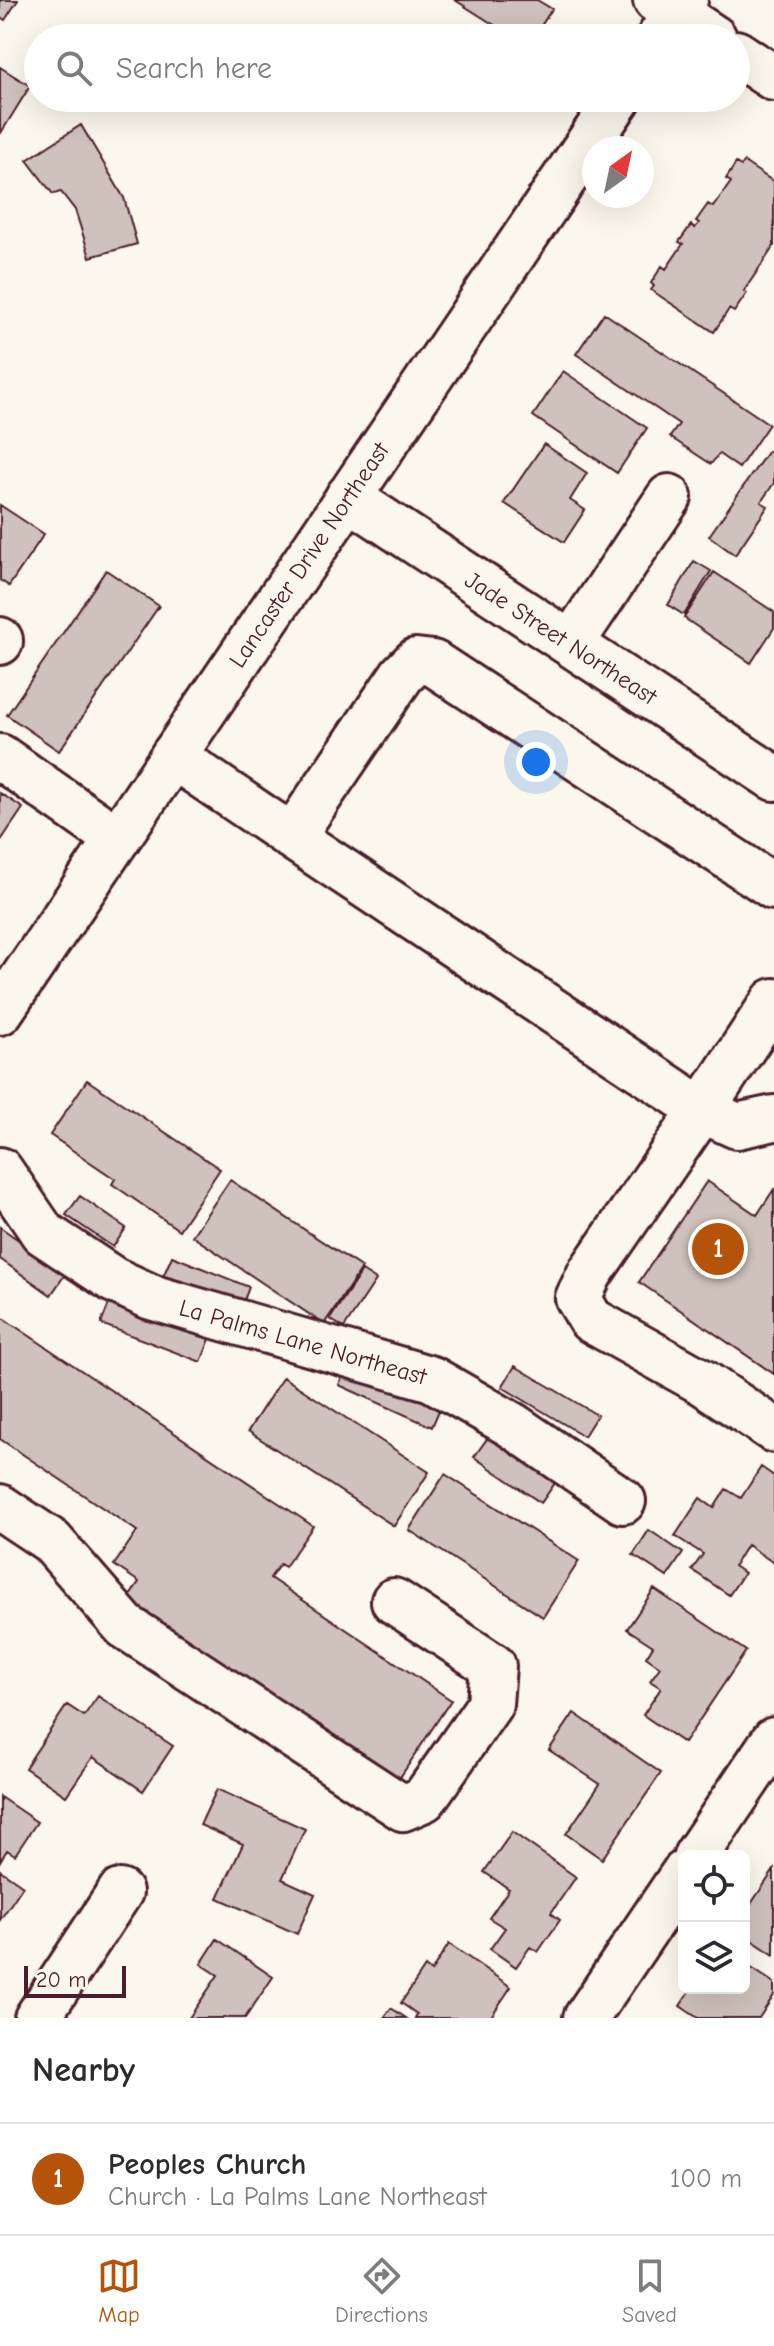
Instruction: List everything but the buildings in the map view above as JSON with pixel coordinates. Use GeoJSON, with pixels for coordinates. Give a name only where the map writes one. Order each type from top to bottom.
{"type":"FeatureCollection","features":[{"type":"Feature","properties":{"kind":"street"},"geometry":{"type":"LineString","coordinates":[[669,13],[689,24]]}},
{"type":"Feature","properties":{"kind":"street"},"geometry":{"type":"LineString","coordinates":[[750,62],[774,78]]}},
{"type":"Feature","properties":{"kind":"street","name":"Lancaster Drive Northeast"},"geometry":{"type":"LineString","coordinates":[[0,1012],[609,112]]}},
{"type":"Feature","properties":{"kind":"street","name":"Jade Street Northeast"},"geometry":{"type":"LineString","coordinates":[[348,497],[774,778]]}},
{"type":"Feature","properties":{"kind":"street"},"geometry":{"type":"LineString","coordinates":[[571,644],[669,497]]}},
{"type":"Feature","properties":{"kind":"street"},"geometry":{"type":"LineString","coordinates":[[292,837],[402,675],[416,661],[433,663],[774,887]]}},
{"type":"Feature","properties":{"kind":"street"},"geometry":{"type":"LineString","coordinates":[[173,756],[702,1110],[737,1126],[774,1118]]}},
{"type":"Feature","properties":{"kind":"street"},"geometry":{"type":"LineString","coordinates":[[0,757],[117,839]]}},
{"type":"Feature","properties":{"kind":"street"},"geometry":{"type":"LineString","coordinates":[[774,1001],[590,1273],[578,1298],[591,1320],[704,1383],[774,1430]]}},
{"type":"Feature","properties":{"kind":"street","name":"La Palms Lane Northeast"},"geometry":{"type":"LineString","coordinates":[[0,1170],[33,1224],[114,1280],[151,1297],[432,1379],[512,1425],[623,1501]]}},
{"type":"Feature","properties":{"kind":"street"},"geometry":{"type":"LineString","coordinates":[[0,1507],[51,1541],[125,1626],[403,1808],[424,1799],[490,1704],[493,1666],[394,1601]]}},
{"type":"Feature","properties":{"kind":"street"},"geometry":{"type":"LineString","coordinates":[[700,1850],[774,1740]]}},
{"type":"Feature","properties":{"kind":"street"},"geometry":{"type":"LineString","coordinates":[[586,2018],[678,1882]]}},
{"type":"Feature","properties":{"kind":"street"},"geometry":{"type":"LineString","coordinates":[[37,2018],[120,1892]]}},
{"type":"Feature","properties":{"kind":"place","name":"Peoples Church"},"geometry":{"type":"Point","coordinates":[718,1249]}}]}
